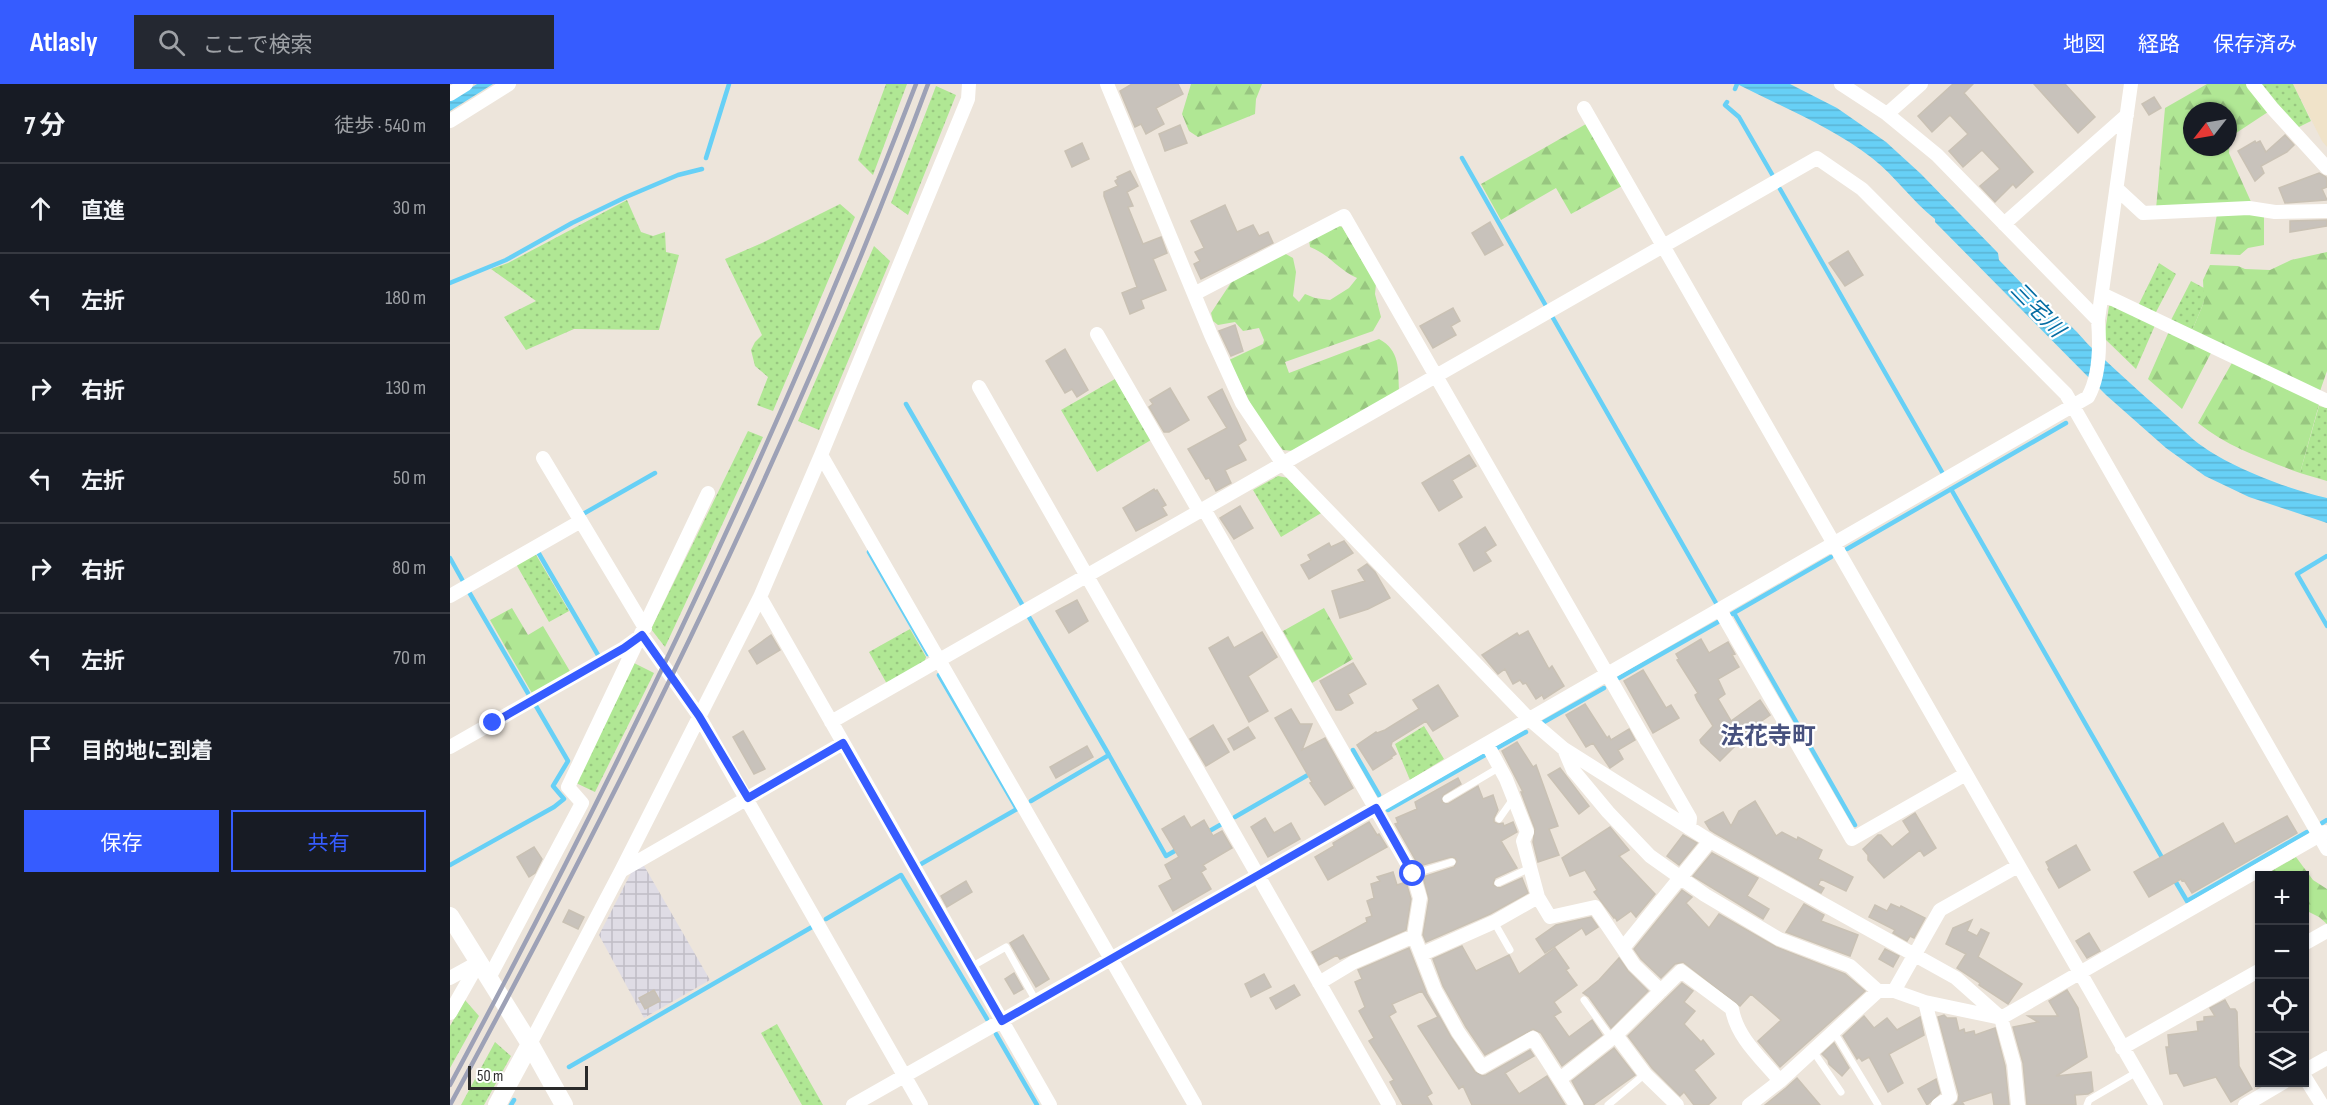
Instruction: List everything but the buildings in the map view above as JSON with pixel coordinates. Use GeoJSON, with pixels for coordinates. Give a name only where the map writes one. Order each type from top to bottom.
{"type":"FeatureCollection","features":[{"type":"Feature","properties":{"kind":"main road"},"geometry":{"type":"LineString","coordinates":[[450,916],[530,1044],[564,1105]]}},
{"type":"Feature","properties":{"kind":"main road"},"geometry":{"type":"LineString","coordinates":[[497,1105],[530,1044]]}},
{"type":"Feature","properties":{"kind":"street"},"geometry":{"type":"LineString","coordinates":[[450,94],[466,84]]}},
{"type":"Feature","properties":{"kind":"street"},"geometry":{"type":"LineString","coordinates":[[450,121],[509,84]]}},
{"type":"Feature","properties":{"kind":"street"},"geometry":{"type":"LineString","coordinates":[[530,1044],[760,597],[968,99],[969,84]]}},
{"type":"Feature","properties":{"kind":"street"},"geometry":{"type":"LineString","coordinates":[[1107,84],[1242,403],[1283,464],[1529,720],[1564,749],[1689,828],[1956,978],[2001,1018],[2014,1064],[2018,1105]]}},
{"type":"Feature","properties":{"kind":"street"},"geometry":{"type":"LineString","coordinates":[[1841,84],[1887,114],[1937,155],[2098,320]]}},
{"type":"Feature","properties":{"kind":"street"},"geometry":{"type":"LineString","coordinates":[[1887,114],[1921,84]]}},
{"type":"Feature","properties":{"kind":"street"},"geometry":{"type":"LineString","coordinates":[[853,1105],[1376,808],[2088,397],[2092,390],[2099,345],[2098,320],[2131,84]]}},
{"type":"Feature","properties":{"kind":"street"},"geometry":{"type":"LineString","coordinates":[[2253,84],[2327,168]]}},
{"type":"Feature","properties":{"kind":"street"},"geometry":{"type":"LineString","coordinates":[[1584,108],[2156,1105]]}},
{"type":"Feature","properties":{"kind":"street"},"geometry":{"type":"LineString","coordinates":[[2004,224],[2127,115]]}},
{"type":"Feature","properties":{"kind":"street"},"geometry":{"type":"LineString","coordinates":[[831,722],[1817,158],[1862,189],[2066,394],[2323,833],[2327,849]]}},
{"type":"Feature","properties":{"kind":"street"},"geometry":{"type":"LineString","coordinates":[[2116,189],[2143,213],[2248,208],[2276,212],[2327,211]]}},
{"type":"Feature","properties":{"kind":"street"},"geometry":{"type":"LineString","coordinates":[[1194,294],[1344,216],[1690,818],[1689,828]]}},
{"type":"Feature","properties":{"kind":"street"},"geometry":{"type":"LineString","coordinates":[[2102,294],[2327,401]]}},
{"type":"Feature","properties":{"kind":"street"},"geometry":{"type":"LineString","coordinates":[[1097,334],[1413,874],[1420,898],[1414,936],[1435,990],[1458,1032],[1482,1067],[1533,1038],[1576,1105]]}},
{"type":"Feature","properties":{"kind":"street"},"geometry":{"type":"LineString","coordinates":[[979,387],[1389,1105]]}},
{"type":"Feature","properties":{"kind":"street"},"geometry":{"type":"LineString","coordinates":[[821,455],[1195,1105]]}},
{"type":"Feature","properties":{"kind":"street"},"geometry":{"type":"LineString","coordinates":[[543,458],[644,632],[699,716],[748,798],[921,1105]]}},
{"type":"Feature","properties":{"kind":"street"},"geometry":{"type":"LineString","coordinates":[[489,978],[582,802],[568,787],[644,632],[708,493]]}},
{"type":"Feature","properties":{"kind":"street"},"geometry":{"type":"LineString","coordinates":[[450,596],[581,521]]}},
{"type":"Feature","properties":{"kind":"street"},"geometry":{"type":"LineString","coordinates":[[760,597],[1050,1105]]}},
{"type":"Feature","properties":{"kind":"street"},"geometry":{"type":"LineString","coordinates":[[1719,610],[1852,839],[1966,774]]}},
{"type":"Feature","properties":{"kind":"street"},"geometry":{"type":"LineString","coordinates":[[450,747],[624,648],[644,632]]}},
{"type":"Feature","properties":{"kind":"street"},"geometry":{"type":"LineString","coordinates":[[621,871],[843,743]]}},
{"type":"Feature","properties":{"kind":"street"},"geometry":{"type":"LineString","coordinates":[[1486,744],[1514,797],[1527,832],[1523,841],[1530,868],[1538,897],[1550,917],[1595,908],[1634,965],[1661,991]]}},
{"type":"Feature","properties":{"kind":"street"},"geometry":{"type":"LineString","coordinates":[[1564,749],[1573,770],[1608,812],[1650,856],[1681,879],[1779,939],[1850,966],[1878,991],[1894,991],[1924,1002],[2001,1018],[2323,833]]}},
{"type":"Feature","properties":{"kind":"street"},"geometry":{"type":"LineString","coordinates":[[1623,948],[1681,879],[1710,840]]}},
{"type":"Feature","properties":{"kind":"street"},"geometry":{"type":"LineString","coordinates":[[1894,991],[1940,910],[2018,866]]}},
{"type":"Feature","properties":{"kind":"street"},"geometry":{"type":"LineString","coordinates":[[1422,954],[1494,922],[1538,897]]}},
{"type":"Feature","properties":{"kind":"street"},"geometry":{"type":"LineString","coordinates":[[2309,941],[2327,931]]}},
{"type":"Feature","properties":{"kind":"street"},"geometry":{"type":"LineString","coordinates":[[1319,983],[1354,962],[1414,936]]}},
{"type":"Feature","properties":{"kind":"street"},"geometry":{"type":"LineString","coordinates":[[450,978],[479,962]]}},
{"type":"Feature","properties":{"kind":"street"},"geometry":{"type":"LineString","coordinates":[[450,1013],[479,962]]}},
{"type":"Feature","properties":{"kind":"street"},"geometry":{"type":"LineString","coordinates":[[1560,1079],[1614,1037],[1681,971],[1732,1009],[1734,1023],[1780,1081]]}},
{"type":"Feature","properties":{"kind":"street"},"geometry":{"type":"LineString","coordinates":[[2122,1048],[2255,972]]}},
{"type":"Feature","properties":{"kind":"street"},"geometry":{"type":"LineString","coordinates":[[1749,1105],[1780,1081],[1878,991]]}},
{"type":"Feature","properties":{"kind":"street"},"geometry":{"type":"LineString","coordinates":[[1924,1002],[1950,1097],[1938,1105]]}},
{"type":"Feature","properties":{"kind":"street"},"geometry":{"type":"LineString","coordinates":[[1614,1037],[1645,1074],[1677,1105]]}},
{"type":"Feature","properties":{"kind":"street"},"geometry":{"type":"LineString","coordinates":[[2309,1068],[2327,1058]]}},
{"type":"Feature","properties":{"kind":"street"},"geometry":{"type":"LineString","coordinates":[[2309,1084],[2322,1105]]}},
{"type":"Feature","properties":{"kind":"street"},"geometry":{"type":"LineString","coordinates":[[2245,1105],[2277,1087]]}},
{"type":"Feature","properties":{"kind":"lane"},"geometry":{"type":"LineString","coordinates":[[1446,799],[1500,767]]}},
{"type":"Feature","properties":{"kind":"lane"},"geometry":{"type":"LineString","coordinates":[[1499,819],[1514,797]]}},
{"type":"Feature","properties":{"kind":"lane"},"geometry":{"type":"LineString","coordinates":[[1413,874],[1452,862]]}},
{"type":"Feature","properties":{"kind":"lane"},"geometry":{"type":"LineString","coordinates":[[1497,883],[1530,868]]}},
{"type":"Feature","properties":{"kind":"lane"},"geometry":{"type":"LineString","coordinates":[[1494,922],[1510,950]]}},
{"type":"Feature","properties":{"kind":"lane"},"geometry":{"type":"LineString","coordinates":[[971,967],[1006,947],[1036,1001]]}},
{"type":"Feature","properties":{"kind":"lane"},"geometry":{"type":"LineString","coordinates":[[1584,1000],[1614,1037]]}},
{"type":"Feature","properties":{"kind":"lane"},"geometry":{"type":"LineString","coordinates":[[1834,1032],[1878,1105]]}},
{"type":"Feature","properties":{"kind":"lane"},"geometry":{"type":"LineString","coordinates":[[1813,1051],[1841,1092]]}},
{"type":"Feature","properties":{"kind":"lane"},"geometry":{"type":"LineString","coordinates":[[2087,1105],[2089,1100],[2137,1072]]}},
{"type":"Feature","properties":{"kind":"lane"},"geometry":{"type":"LineString","coordinates":[[1608,1105],[1645,1074]]}},
{"type":"Feature","properties":{"kind":"shaded area"},"geometry":{"type":"Polygon","coordinates":[[[2293,84],[2327,84],[2327,147],[2322,141],[2293,84]]]}},
{"type":"Feature","properties":{"kind":"shaded area"},"geometry":{"type":"Polygon","coordinates":[[[643,864],[710,980],[644,1018],[599,935],[632,871],[643,864]]]}},
{"type":"Feature","properties":{"kind":"green space"},"geometry":{"type":"Polygon","coordinates":[[[886,84],[907,84],[873,175],[858,160],[886,84]]]}},
{"type":"Feature","properties":{"kind":"green space"},"geometry":{"type":"Polygon","coordinates":[[[1191,84],[1262,84],[1256,99],[1255,114],[1198,137],[1189,131],[1182,114],[1191,84]]]}},
{"type":"Feature","properties":{"kind":"green space"},"geometry":{"type":"Polygon","coordinates":[[[2207,84],[2247,84],[2268,112],[2237,132],[2237,102],[2183,102],[2183,156],[2230,156],[2252,204],[2156,209],[2165,108],[2207,84]]]}},
{"type":"Feature","properties":{"kind":"green space"},"geometry":{"type":"Polygon","coordinates":[[[2259,84],[2293,84],[2311,121],[2297,128],[2259,84]]]}},
{"type":"Feature","properties":{"kind":"green space"},"geometry":{"type":"Polygon","coordinates":[[[936,86],[956,95],[908,215],[891,203],[936,86]]]}},
{"type":"Feature","properties":{"kind":"green space"},"geometry":{"type":"Polygon","coordinates":[[[1586,124],[1622,186],[1571,214],[1556,188],[1501,220],[1481,184],[1586,124]]]}},
{"type":"Feature","properties":{"kind":"green space"},"geometry":{"type":"Polygon","coordinates":[[[627,200],[641,232],[653,236],[665,232],[666,252],[679,255],[659,330],[574,329],[526,350],[504,317],[536,301],[491,269],[508,263],[627,200]]]}},
{"type":"Feature","properties":{"kind":"green space"},"geometry":{"type":"Polygon","coordinates":[[[840,204],[855,217],[773,411],[757,405],[768,377],[755,366],[751,350],[762,335],[725,259],[840,204]]]}},
{"type":"Feature","properties":{"kind":"green space"},"geometry":{"type":"Polygon","coordinates":[[[2217,214],[2264,214],[2264,245],[2248,248],[2240,255],[2210,254],[2217,214]]]}},
{"type":"Feature","properties":{"kind":"green space"},"geometry":{"type":"Polygon","coordinates":[[[1336,225],[1342,227],[1376,284],[1375,294],[1381,317],[1373,331],[1285,362],[1289,373],[1379,339],[1391,349],[1397,361],[1399,390],[1294,451],[1283,450],[1258,419],[1229,360],[1263,344],[1264,340],[1259,328],[1243,331],[1235,322],[1218,325],[1213,321],[1211,313],[1234,278],[1284,253],[1293,258],[1296,272],[1293,296],[1299,302],[1305,294],[1330,300],[1349,288],[1357,278],[1310,247],[1309,240],[1336,225]]]}},
{"type":"Feature","properties":{"kind":"green space"},"geometry":{"type":"Polygon","coordinates":[[[874,246],[890,261],[819,430],[798,421],[874,246]]]}},
{"type":"Feature","properties":{"kind":"green space"},"geometry":{"type":"Polygon","coordinates":[[[2327,252],[2327,371],[2319,394],[2191,333],[2204,302],[2203,280],[2210,265],[2270,270],[2291,260],[2327,252]]]}},
{"type":"Feature","properties":{"kind":"green space"},"geometry":{"type":"Polygon","coordinates":[[[2159,263],[2176,274],[2155,314],[2138,306],[2159,263]]]}},
{"type":"Feature","properties":{"kind":"green space"},"geometry":{"type":"Polygon","coordinates":[[[2191,281],[2204,288],[2204,302],[2191,333],[2170,322],[2191,281]]]}},
{"type":"Feature","properties":{"kind":"green space"},"geometry":{"type":"Polygon","coordinates":[[[2119,305],[2156,323],[2136,369],[2104,338],[2109,306],[2119,305]]]}},
{"type":"Feature","properties":{"kind":"green space"},"geometry":{"type":"Polygon","coordinates":[[[2170,329],[2212,351],[2182,409],[2148,379],[2170,329]]]}},
{"type":"Feature","properties":{"kind":"green space"},"geometry":{"type":"Polygon","coordinates":[[[2233,361],[2320,401],[2300,473],[2234,446],[2198,423],[2233,361]]]}},
{"type":"Feature","properties":{"kind":"green space"},"geometry":{"type":"Polygon","coordinates":[[[1115,379],[1151,440],[1097,472],[1061,410],[1115,379]]]}},
{"type":"Feature","properties":{"kind":"green space"},"geometry":{"type":"Polygon","coordinates":[[[2319,406],[2327,408],[2327,481],[2300,473],[2319,406]]]}},
{"type":"Feature","properties":{"kind":"green space"},"geometry":{"type":"Polygon","coordinates":[[[748,431],[763,437],[665,647],[651,629],[748,431]]]}},
{"type":"Feature","properties":{"kind":"green space"},"geometry":{"type":"Polygon","coordinates":[[[1278,476],[1288,478],[1323,512],[1281,537],[1253,490],[1278,476]]]}},
{"type":"Feature","properties":{"kind":"green space"},"geometry":{"type":"Polygon","coordinates":[[[535,553],[569,611],[549,622],[516,564],[535,553]]]}},
{"type":"Feature","properties":{"kind":"green space"},"geometry":{"type":"Polygon","coordinates":[[[512,608],[528,635],[543,626],[571,673],[533,695],[490,620],[512,608]]]}},
{"type":"Feature","properties":{"kind":"green space"},"geometry":{"type":"Polygon","coordinates":[[[1324,608],[1353,659],[1312,683],[1283,631],[1324,608]]]}},
{"type":"Feature","properties":{"kind":"green space"},"geometry":{"type":"Polygon","coordinates":[[[910,629],[926,657],[924,663],[887,684],[869,652],[910,629]]]}},
{"type":"Feature","properties":{"kind":"green space"},"geometry":{"type":"Polygon","coordinates":[[[634,663],[654,673],[595,792],[576,783],[634,663]]]}},
{"type":"Feature","properties":{"kind":"green space"},"geometry":{"type":"Polygon","coordinates":[[[1424,726],[1444,759],[1410,780],[1395,744],[1424,726]]]}},
{"type":"Feature","properties":{"kind":"green space"},"geometry":{"type":"Polygon","coordinates":[[[2296,857],[2306,871],[2272,871],[2296,857]]]}},
{"type":"Feature","properties":{"kind":"green space"},"geometry":{"type":"Polygon","coordinates":[[[2309,875],[2327,889],[2327,924],[2309,912],[2309,875]]]}},
{"type":"Feature","properties":{"kind":"green space"},"geometry":{"type":"Polygon","coordinates":[[[465,1000],[479,1016],[450,1068],[450,1026],[465,1000]]]}},
{"type":"Feature","properties":{"kind":"green space"},"geometry":{"type":"Polygon","coordinates":[[[777,1024],[823,1105],[802,1105],[761,1033],[777,1024]]]}},
{"type":"Feature","properties":{"kind":"green space"},"geometry":{"type":"Polygon","coordinates":[[[495,1042],[511,1056],[484,1105],[461,1105],[495,1042]]]}},
{"type":"Feature","properties":{"kind":"water"},"geometry":{"type":"Polygon","coordinates":[[[477,84],[493,84],[450,111],[450,101],[477,84]]]}},
{"type":"Feature","properties":{"kind":"water","name":"三宅川"},"geometry":{"type":"Polygon","coordinates":[[[1737,84],[1790,84],[1837,108],[1886,142],[1921,174],[1998,253],[1999,260],[2054,317],[2070,326],[2104,360],[2194,440],[2223,459],[2258,475],[2294,489],[2327,498],[2327,523],[2249,497],[2205,476],[2166,448],[2106,395],[1935,222],[1935,219],[1872,158],[1824,127],[1737,84]]]}},
{"type":"Feature","properties":{"kind":"waterway"},"geometry":{"type":"LineString","coordinates":[[706,158],[729,84]]}},
{"type":"Feature","properties":{"kind":"waterway"},"geometry":{"type":"LineString","coordinates":[[1735,89],[1737,84]]}},
{"type":"Feature","properties":{"kind":"waterway"},"geometry":{"type":"LineString","coordinates":[[1727,102],[1725,105],[1739,117],[1773,176]]}},
{"type":"Feature","properties":{"kind":"waterway"},"geometry":{"type":"LineString","coordinates":[[1462,158],[1546,306]]}},
{"type":"Feature","properties":{"kind":"waterway"},"geometry":{"type":"LineString","coordinates":[[450,283],[506,260],[572,223],[626,197],[678,175],[702,169]]}},
{"type":"Feature","properties":{"kind":"waterway"},"geometry":{"type":"LineString","coordinates":[[1780,189],[1942,472]]}},
{"type":"Feature","properties":{"kind":"waterway"},"geometry":{"type":"LineString","coordinates":[[1553,318],[1716,603]]}},
{"type":"Feature","properties":{"kind":"waterway"},"geometry":{"type":"LineString","coordinates":[[906,404],[1023,606]]}},
{"type":"Feature","properties":{"kind":"waterway"},"geometry":{"type":"LineString","coordinates":[[1847,549],[2066,423]]}},
{"type":"Feature","properties":{"kind":"waterway"},"geometry":{"type":"LineString","coordinates":[[583,514],[655,473]]}},
{"type":"Feature","properties":{"kind":"waterway"},"geometry":{"type":"LineString","coordinates":[[1951,489],[2164,861]]}},
{"type":"Feature","properties":{"kind":"waterway"},"geometry":{"type":"LineString","coordinates":[[538,552],[598,655]]}},
{"type":"Feature","properties":{"kind":"waterway"},"geometry":{"type":"LineString","coordinates":[[869,552],[928,654]]}},
{"type":"Feature","properties":{"kind":"waterway"},"geometry":{"type":"LineString","coordinates":[[2327,556],[2297,574],[2327,626]]}},
{"type":"Feature","properties":{"kind":"waterway"},"geometry":{"type":"LineString","coordinates":[[1732,614],[1831,557]]}},
{"type":"Feature","properties":{"kind":"waterway"},"geometry":{"type":"LineString","coordinates":[[450,558],[464,583]]}},
{"type":"Feature","properties":{"kind":"waterway"},"geometry":{"type":"LineString","coordinates":[[469,592],[529,695]]}},
{"type":"Feature","properties":{"kind":"waterway"},"geometry":{"type":"LineString","coordinates":[[1734,613],[1855,825]]}},
{"type":"Feature","properties":{"kind":"waterway"},"geometry":{"type":"LineString","coordinates":[[1029,617],[1109,755]]}},
{"type":"Feature","properties":{"kind":"waterway"},"geometry":{"type":"LineString","coordinates":[[1619,678],[1718,622]]}},
{"type":"Feature","properties":{"kind":"waterway"},"geometry":{"type":"LineString","coordinates":[[921,864],[1017,809],[939,675]]}},
{"type":"Feature","properties":{"kind":"waterway"},"geometry":{"type":"LineString","coordinates":[[1544,722],[1604,688]]}},
{"type":"Feature","properties":{"kind":"waterway"},"geometry":{"type":"LineString","coordinates":[[450,865],[554,807],[564,799],[553,786],[568,761],[536,706]]}},
{"type":"Feature","properties":{"kind":"waterway"},"geometry":{"type":"LineString","coordinates":[[1497,748],[1526,732]]}},
{"type":"Feature","properties":{"kind":"waterway"},"geometry":{"type":"LineString","coordinates":[[1353,750],[1379,795]]}},
{"type":"Feature","properties":{"kind":"waterway"},"geometry":{"type":"LineString","coordinates":[[1031,801],[1109,755],[1166,856],[1180,848]]}},
{"type":"Feature","properties":{"kind":"waterway"},"geometry":{"type":"LineString","coordinates":[[1387,808],[1388,810],[1485,755]]}},
{"type":"Feature","properties":{"kind":"waterway"},"geometry":{"type":"LineString","coordinates":[[1235,817],[1313,772]]}},
{"type":"Feature","properties":{"kind":"waterway"},"geometry":{"type":"LineString","coordinates":[[2322,823],[2327,820]]}},
{"type":"Feature","properties":{"kind":"waterway"},"geometry":{"type":"LineString","coordinates":[[1206,833],[1220,825]]}},
{"type":"Feature","properties":{"kind":"waterway"},"geometry":{"type":"LineString","coordinates":[[2174,879],[2187,901],[2307,832]]}},
{"type":"Feature","properties":{"kind":"waterway"},"geometry":{"type":"LineString","coordinates":[[826,919],[901,875],[987,1019]]}},
{"type":"Feature","properties":{"kind":"waterway"},"geometry":{"type":"LineString","coordinates":[[569,1067],[812,927]]}},
{"type":"Feature","properties":{"kind":"waterway"},"geometry":{"type":"LineString","coordinates":[[996,1034],[1037,1105]]}},
{"type":"Feature","properties":{"kind":"waterway"},"geometry":{"type":"LineString","coordinates":[[511,1105],[514,1100]]}},
{"type":"Feature","properties":{"kind":"railway"},"geometry":{"type":"LineString","coordinates":[[450,1085],[578,840],[699,592],[812,340],[916,84]]}},
{"type":"Feature","properties":{"kind":"railway"},"geometry":{"type":"LineString","coordinates":[[450,1105],[582,855],[707,603],[823,346],[928,84]]}},
{"type":"Feature","properties":{"kind":"district","name":"法花寺町"},"geometry":{"type":"Point","coordinates":[1768,736]}},
{"type":"Feature","properties":{"kind":"route"},"geometry":{"type":"LineString","coordinates":[[493,723],[624,648],[642,635],[699,716],[748,798],[843,743],[1002,1021],[1376,808],[1413,874]]}}]}
